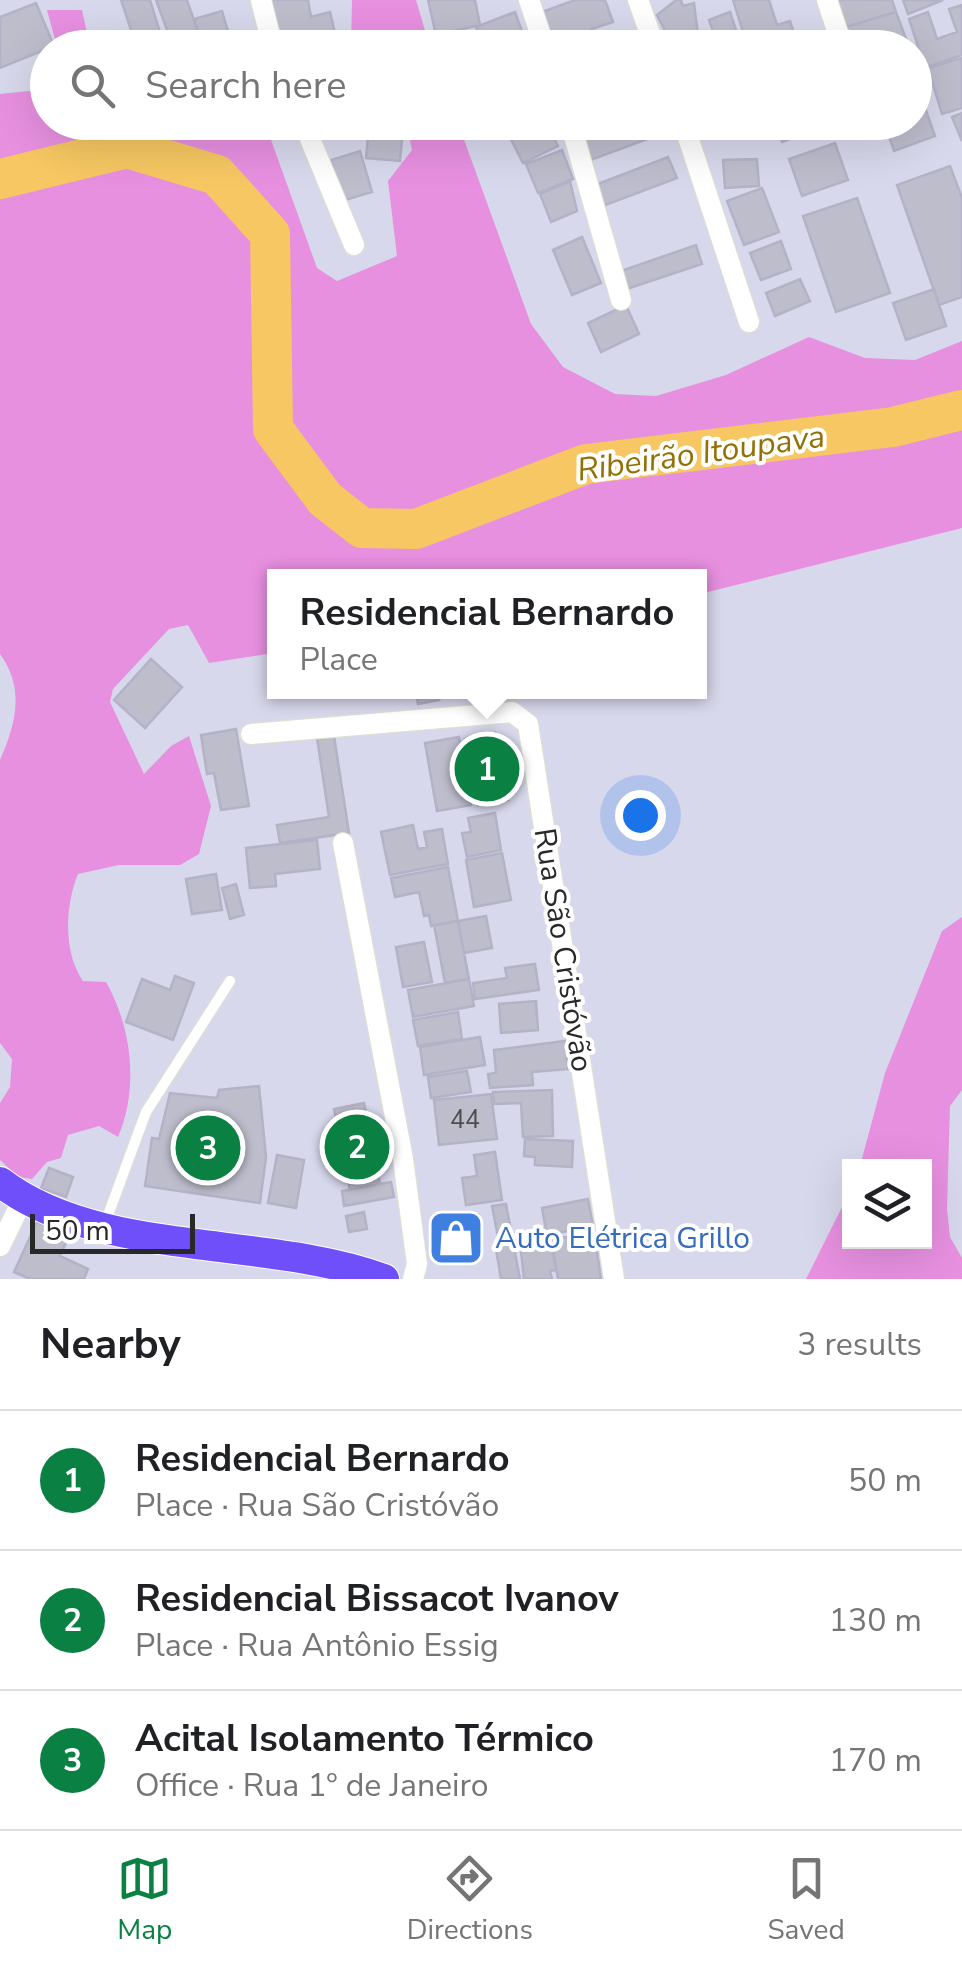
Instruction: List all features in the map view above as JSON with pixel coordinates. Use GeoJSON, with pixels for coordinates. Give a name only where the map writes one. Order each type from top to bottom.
{"type":"FeatureCollection","features":[{"type":"Feature","properties":{"kind":"main road"},"geometry":{"type":"LineString","coordinates":[[11,1190],[104,1227],[302,1256],[384,1279]]}},
{"type":"Feature","properties":{"kind":"street"},"geometry":{"type":"LineString","coordinates":[[261,0],[268,30]]}},
{"type":"Feature","properties":{"kind":"street"},"geometry":{"type":"LineString","coordinates":[[529,0],[539,30]]}},
{"type":"Feature","properties":{"kind":"street"},"geometry":{"type":"LineString","coordinates":[[638,0],[649,30]]}},
{"type":"Feature","properties":{"kind":"street"},"geometry":{"type":"LineString","coordinates":[[827,0],[837,30]]}},
{"type":"Feature","properties":{"kind":"street"},"geometry":{"type":"LineString","coordinates":[[310,140],[354,246]]}},
{"type":"Feature","properties":{"kind":"street"},"geometry":{"type":"LineString","coordinates":[[575,140],[621,300]]}},
{"type":"Feature","properties":{"kind":"street"},"geometry":{"type":"LineString","coordinates":[[688,140],[749,322]]}},
{"type":"Feature","properties":{"kind":"street","name":"Rua São Cristóvão"},"geometry":{"type":"LineString","coordinates":[[251,734],[512,712],[528,724],[614,1279]]}},
{"type":"Feature","properties":{"kind":"street"},"geometry":{"type":"LineString","coordinates":[[343,842],[403,1158],[416,1264],[413,1279]]}},
{"type":"Feature","properties":{"kind":"street"},"geometry":{"type":"LineString","coordinates":[[0,1246],[11,1190]]}},
{"type":"Feature","properties":{"kind":"lane"},"geometry":{"type":"LineString","coordinates":[[104,1227],[146,1112],[230,981]]}},
{"type":"Feature","properties":{"kind":"shaded area"},"geometry":{"type":"Polygon","coordinates":[[[352,0],[416,0],[425,30],[351,30],[352,0]]]}},
{"type":"Feature","properties":{"kind":"shaded area"},"geometry":{"type":"Polygon","coordinates":[[[47,10],[82,10],[86,30],[52,30],[47,10]]]}},
{"type":"Feature","properties":{"kind":"shaded area"},"geometry":{"type":"Polygon","coordinates":[[[30,91],[30,140],[271,140],[317,268],[337,281],[397,256],[388,181],[412,150],[410,140],[464,140],[531,324],[563,367],[615,394],[656,396],[726,375],[809,337],[865,358],[915,360],[962,341],[962,528],[707,592],[707,569],[267,569],[267,654],[209,663],[188,625],[169,629],[113,689],[110,702],[144,774],[171,746],[189,736],[211,806],[199,854],[180,865],[119,865],[78,874],[70,900],[68,929],[72,957],[83,981],[106,982],[115,1000],[130,1058],[129,1099],[118,1137],[99,1126],[68,1135],[61,1158],[47,1162],[32,1179],[18,1177],[0,1160],[0,1103],[10,1087],[12,1059],[0,1043],[0,760],[14,720],[15,693],[0,654],[0,94],[30,91]]]}},
{"type":"Feature","properties":{"kind":"shaded area"},"geometry":{"type":"Polygon","coordinates":[[[962,917],[962,1090],[950,1106],[947,1209],[950,1237],[962,1258],[962,1279],[806,1279],[842,1207],[842,1249],[932,1249],[932,1159],[862,1159],[885,1073],[942,931],[962,917]]]}},
{"type":"Feature","properties":{"kind":"building"},"geometry":{"type":"Polygon","coordinates":[[[121,0],[150,0],[159,30],[131,30],[121,0]]]}},
{"type":"Feature","properties":{"kind":"building"},"geometry":{"type":"Polygon","coordinates":[[[156,0],[187,0],[197,30],[167,30],[156,0]]]}},
{"type":"Feature","properties":{"kind":"building"},"geometry":{"type":"Polygon","coordinates":[[[267,0],[308,0],[311,17],[330,12],[334,30],[274,30],[267,0]]]}},
{"type":"Feature","properties":{"kind":"building"},"geometry":{"type":"Polygon","coordinates":[[[428,0],[475,0],[480,25],[435,30],[428,0]]]}},
{"type":"Feature","properties":{"kind":"building"},"geometry":{"type":"Polygon","coordinates":[[[575,0],[605,0],[613,22],[592,30],[549,30],[542,12],[575,0]]]}},
{"type":"Feature","properties":{"kind":"building"},"geometry":{"type":"Polygon","coordinates":[[[676,0],[681,0],[683,6],[694,3],[697,30],[665,30],[657,15],[676,0]]]}},
{"type":"Feature","properties":{"kind":"building"},"geometry":{"type":"Polygon","coordinates":[[[733,0],[769,0],[777,25],[790,21],[793,30],[742,30],[733,0]]]}},
{"type":"Feature","properties":{"kind":"building"},"geometry":{"type":"Polygon","coordinates":[[[834,0],[892,0],[896,12],[846,27],[834,0]]]}},
{"type":"Feature","properties":{"kind":"building"},"geometry":{"type":"Polygon","coordinates":[[[903,0],[943,0],[908,14],[903,0]]]}},
{"type":"Feature","properties":{"kind":"building"},"geometry":{"type":"Polygon","coordinates":[[[36,3],[47,30],[30,30],[30,56],[0,68],[0,17],[36,3]]]}},
{"type":"Feature","properties":{"kind":"building"},"geometry":{"type":"Polygon","coordinates":[[[962,5],[962,55],[932,66],[932,30],[913,30],[909,19],[928,12],[937,39],[957,32],[949,9],[962,5]]]}},
{"type":"Feature","properties":{"kind":"building"},"geometry":{"type":"Polygon","coordinates":[[[222,11],[228,30],[197,30],[194,19],[222,11]]]}},
{"type":"Feature","properties":{"kind":"building"},"geometry":{"type":"Polygon","coordinates":[[[515,12],[522,30],[477,30],[476,27],[515,12]]]}},
{"type":"Feature","properties":{"kind":"building"},"geometry":{"type":"Polygon","coordinates":[[[730,12],[736,30],[713,30],[709,20],[730,12]]]}},
{"type":"Feature","properties":{"kind":"building"},"geometry":{"type":"Polygon","coordinates":[[[896,12],[903,30],[847,30],[846,27],[896,12]]]}},
{"type":"Feature","properties":{"kind":"building"},"geometry":{"type":"Polygon","coordinates":[[[962,58],[962,108],[942,114],[932,67],[962,58]]]}},
{"type":"Feature","properties":{"kind":"building"},"geometry":{"type":"Polygon","coordinates":[[[962,113],[962,141],[952,117],[962,113]]]}},
{"type":"Feature","properties":{"kind":"building"},"geometry":{"type":"Polygon","coordinates":[[[368,140],[402,140],[400,161],[366,158],[368,140]]]}},
{"type":"Feature","properties":{"kind":"building"},"geometry":{"type":"Polygon","coordinates":[[[511,140],[555,140],[558,146],[523,163],[511,140]]]}},
{"type":"Feature","properties":{"kind":"building"},"geometry":{"type":"Polygon","coordinates":[[[584,140],[645,140],[591,160],[584,140]]]}},
{"type":"Feature","properties":{"kind":"building"},"geometry":{"type":"Polygon","coordinates":[[[890,140],[924,140],[894,151],[890,140]]]}},
{"type":"Feature","properties":{"kind":"building"},"geometry":{"type":"Polygon","coordinates":[[[835,143],[848,180],[802,196],[789,159],[835,143]]]}},
{"type":"Feature","properties":{"kind":"building"},"geometry":{"type":"Polygon","coordinates":[[[562,150],[573,179],[538,193],[526,164],[562,150]]]}},
{"type":"Feature","properties":{"kind":"building"},"geometry":{"type":"Polygon","coordinates":[[[360,151],[372,192],[342,201],[331,160],[360,151]]]}},
{"type":"Feature","properties":{"kind":"building"},"geometry":{"type":"Polygon","coordinates":[[[668,157],[677,178],[603,206],[595,185],[668,157]]]}},
{"type":"Feature","properties":{"kind":"building"},"geometry":{"type":"Polygon","coordinates":[[[757,159],[759,186],[725,188],[723,160],[757,159]]]}},
{"type":"Feature","properties":{"kind":"building"},"geometry":{"type":"Polygon","coordinates":[[[950,166],[962,198],[962,297],[939,305],[897,185],[950,166]]]}},
{"type":"Feature","properties":{"kind":"building"},"geometry":{"type":"Polygon","coordinates":[[[570,181],[577,211],[551,222],[540,194],[570,181]]]}},
{"type":"Feature","properties":{"kind":"building"},"geometry":{"type":"Polygon","coordinates":[[[762,188],[779,232],[744,245],[727,201],[762,188]]]}},
{"type":"Feature","properties":{"kind":"building"},"geometry":{"type":"Polygon","coordinates":[[[857,198],[890,293],[836,312],[803,216],[857,198]]]}},
{"type":"Feature","properties":{"kind":"building"},"geometry":{"type":"Polygon","coordinates":[[[582,237],[601,283],[572,295],[553,250],[582,237]]]}},
{"type":"Feature","properties":{"kind":"building"},"geometry":{"type":"Polygon","coordinates":[[[781,241],[791,269],[761,280],[750,253],[781,241]]]}},
{"type":"Feature","properties":{"kind":"building"},"geometry":{"type":"Polygon","coordinates":[[[696,245],[702,264],[627,289],[621,271],[696,245]]]}},
{"type":"Feature","properties":{"kind":"building"},"geometry":{"type":"Polygon","coordinates":[[[800,279],[810,301],[775,316],[766,293],[800,279]]]}},
{"type":"Feature","properties":{"kind":"building"},"geometry":{"type":"Polygon","coordinates":[[[934,289],[946,326],[906,340],[893,303],[934,289]]]}},
{"type":"Feature","properties":{"kind":"building"},"geometry":{"type":"Polygon","coordinates":[[[626,305],[639,334],[601,352],[588,323],[626,305]]]}},
{"type":"Feature","properties":{"kind":"building"},"geometry":{"type":"Polygon","coordinates":[[[151,659],[182,687],[145,728],[114,700],[151,659]]]}},
{"type":"Feature","properties":{"kind":"building"},"geometry":{"type":"Polygon","coordinates":[[[417,699],[439,700],[418,704],[417,699]]]}},
{"type":"Feature","properties":{"kind":"building"},"geometry":{"type":"Polygon","coordinates":[[[236,729],[249,806],[221,810],[214,773],[207,774],[201,735],[236,729]]]}},
{"type":"Feature","properties":{"kind":"building"},"geometry":{"type":"Polygon","coordinates":[[[495,733],[508,800],[478,805],[465,739],[495,733]]]}},
{"type":"Feature","properties":{"kind":"building"},"geometry":{"type":"Polygon","coordinates":[[[334,736],[349,833],[280,843],[277,825],[329,817],[317,738],[334,736]]]}},
{"type":"Feature","properties":{"kind":"building"},"geometry":{"type":"Polygon","coordinates":[[[459,737],[471,805],[437,811],[425,743],[459,737]]]}},
{"type":"Feature","properties":{"kind":"building"},"geometry":{"type":"Polygon","coordinates":[[[495,813],[501,850],[467,857],[462,833],[471,832],[468,818],[495,813]]]}},
{"type":"Feature","properties":{"kind":"building"},"geometry":{"type":"Polygon","coordinates":[[[413,825],[418,849],[427,847],[424,832],[442,829],[448,864],[390,875],[381,832],[413,825]]]}},
{"type":"Feature","properties":{"kind":"building"},"geometry":{"type":"Polygon","coordinates":[[[317,840],[320,869],[275,874],[276,886],[250,888],[246,848],[317,840]]]}},
{"type":"Feature","properties":{"kind":"building"},"geometry":{"type":"Polygon","coordinates":[[[502,853],[511,900],[474,907],[466,860],[502,853]]]}},
{"type":"Feature","properties":{"kind":"building"},"geometry":{"type":"Polygon","coordinates":[[[448,867],[458,921],[431,926],[429,915],[424,916],[419,892],[395,897],[391,878],[448,867]]]}},
{"type":"Feature","properties":{"kind":"building"},"geometry":{"type":"Polygon","coordinates":[[[216,874],[222,910],[192,914],[186,879],[216,874]]]}},
{"type":"Feature","properties":{"kind":"building"},"geometry":{"type":"Polygon","coordinates":[[[236,884],[244,915],[230,919],[222,888],[236,884]]]}},
{"type":"Feature","properties":{"kind":"building"},"geometry":{"type":"Polygon","coordinates":[[[486,916],[492,948],[464,953],[458,921],[486,916]]]}},
{"type":"Feature","properties":{"kind":"building"},"geometry":{"type":"Polygon","coordinates":[[[458,921],[469,979],[445,983],[434,925],[458,921]]]}},
{"type":"Feature","properties":{"kind":"building"},"geometry":{"type":"Polygon","coordinates":[[[424,942],[432,982],[403,987],[396,947],[424,942]]]}},
{"type":"Feature","properties":{"kind":"building"},"geometry":{"type":"Polygon","coordinates":[[[535,964],[539,990],[475,999],[473,983],[507,978],[505,968],[535,964]]]}},
{"type":"Feature","properties":{"kind":"building"},"geometry":{"type":"Polygon","coordinates":[[[175,976],[194,983],[173,1040],[126,1022],[142,979],[170,990],[175,976]]]}},
{"type":"Feature","properties":{"kind":"building"},"geometry":{"type":"Polygon","coordinates":[[[469,979],[474,1006],[413,1017],[408,990],[469,979]]]}},
{"type":"Feature","properties":{"kind":"building"},"geometry":{"type":"Polygon","coordinates":[[[536,1001],[538,1030],[501,1033],[499,1004],[536,1001]]]}},
{"type":"Feature","properties":{"kind":"building"},"geometry":{"type":"Polygon","coordinates":[[[458,1012],[462,1039],[418,1046],[413,1020],[458,1012]]]}},
{"type":"Feature","properties":{"kind":"building"},"geometry":{"type":"Polygon","coordinates":[[[480,1037],[485,1065],[424,1075],[420,1047],[480,1037]]]}},
{"type":"Feature","properties":{"kind":"building"},"geometry":{"type":"Polygon","coordinates":[[[565,1041],[568,1069],[532,1072],[533,1085],[490,1088],[488,1074],[496,1073],[494,1050],[565,1041]]]}},
{"type":"Feature","properties":{"kind":"building"},"geometry":{"type":"Polygon","coordinates":[[[467,1071],[471,1092],[431,1098],[428,1077],[467,1071]]]}},
{"type":"Feature","properties":{"kind":"building"},"geometry":{"type":"Polygon","coordinates":[[[259,1086],[266,1157],[260,1203],[145,1186],[152,1138],[159,1139],[170,1093],[217,1098],[219,1090],[259,1086]]]}},
{"type":"Feature","properties":{"kind":"building"},"geometry":{"type":"Polygon","coordinates":[[[552,1090],[553,1136],[523,1137],[521,1103],[494,1104],[493,1092],[552,1090]]]}},
{"type":"Feature","properties":{"kind":"building"},"geometry":{"type":"Polygon","coordinates":[[[491,1094],[497,1139],[439,1145],[434,1100],[491,1094]]]}},
{"type":"Feature","properties":{"kind":"building"},"geometry":{"type":"Polygon","coordinates":[[[364,1103],[380,1184],[350,1190],[334,1109],[364,1103]]]}},
{"type":"Feature","properties":{"kind":"building"},"geometry":{"type":"Polygon","coordinates":[[[525,1139],[573,1141],[572,1167],[535,1165],[535,1157],[524,1156],[525,1139]]]}},
{"type":"Feature","properties":{"kind":"building"},"geometry":{"type":"Polygon","coordinates":[[[495,1152],[502,1200],[466,1205],[462,1178],[477,1176],[474,1155],[495,1152]]]}},
{"type":"Feature","properties":{"kind":"building"},"geometry":{"type":"Polygon","coordinates":[[[277,1155],[304,1160],[296,1208],[268,1203],[277,1155]]]}},
{"type":"Feature","properties":{"kind":"building"},"geometry":{"type":"Polygon","coordinates":[[[49,1168],[73,1177],[66,1197],[41,1188],[49,1168]]]}},
{"type":"Feature","properties":{"kind":"building"},"geometry":{"type":"Polygon","coordinates":[[[391,1182],[394,1197],[344,1206],[342,1191],[391,1182]]]}},
{"type":"Feature","properties":{"kind":"building"},"geometry":{"type":"Polygon","coordinates":[[[588,1199],[593,1226],[547,1235],[542,1208],[588,1199]]]}},
{"type":"Feature","properties":{"kind":"building"},"geometry":{"type":"Polygon","coordinates":[[[506,1204],[520,1279],[501,1279],[492,1206],[506,1204]]]}},
{"type":"Feature","properties":{"kind":"building"},"geometry":{"type":"Polygon","coordinates":[[[364,1212],[367,1229],[349,1232],[346,1216],[364,1212]]]}},
{"type":"Feature","properties":{"kind":"building"},"geometry":{"type":"Polygon","coordinates":[[[479,1215],[482,1243],[449,1247],[446,1219],[479,1215]]]}},
{"type":"Feature","properties":{"kind":"building"},"geometry":{"type":"Polygon","coordinates":[[[37,1222],[69,1236],[60,1256],[88,1269],[84,1279],[30,1279],[14,1272],[37,1222]]]}},
{"type":"Feature","properties":{"kind":"building"},"geometry":{"type":"Polygon","coordinates":[[[550,1237],[556,1270],[550,1271],[552,1279],[524,1279],[520,1242],[550,1237]]]}},
{"type":"Feature","properties":{"kind":"building"},"geometry":{"type":"Polygon","coordinates":[[[551,1237],[595,1238],[601,1279],[558,1279],[551,1237]]]}},
{"type":"Feature","properties":{"kind":"waterway","name":"Ribeirão Itoupava"},"geometry":{"type":"LineString","coordinates":[[0,179],[127,148],[217,175],[270,234],[273,429],[325,499],[362,528],[416,529],[586,464],[893,427],[962,410]]}},
{"type":"Feature","properties":{"kind":"place","name":"Residencial Bernardo"},"geometry":{"type":"Point","coordinates":[487,769]}},
{"type":"Feature","properties":{"kind":"place","name":"Residencial Bissacot Ivanov"},"geometry":{"type":"Point","coordinates":[357,1147]}},
{"type":"Feature","properties":{"kind":"place","name":"Acital Isolamento Térmico"},"geometry":{"type":"Point","coordinates":[208,1148]}},
{"type":"Feature","properties":{"kind":"place","name":"Auto Elétrica Grillo"},"geometry":{"type":"Point","coordinates":[456,1238]}}]}
